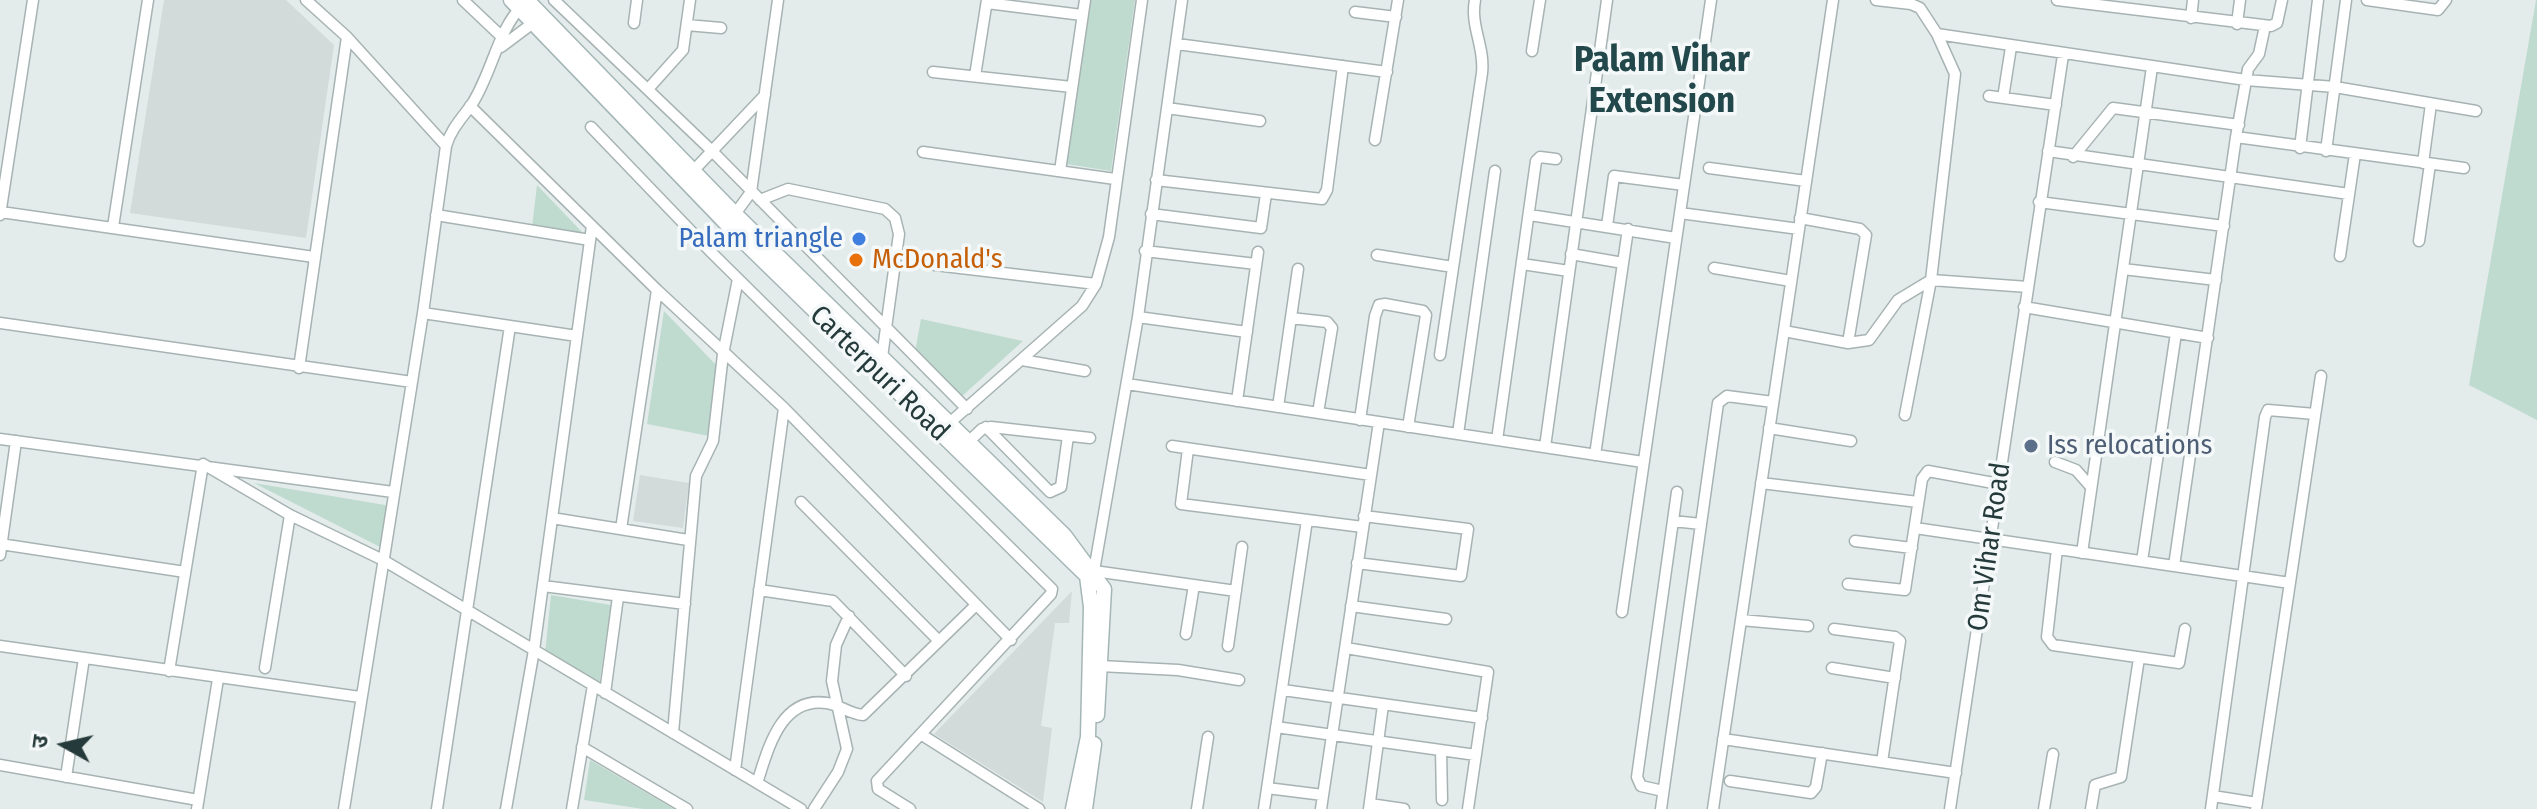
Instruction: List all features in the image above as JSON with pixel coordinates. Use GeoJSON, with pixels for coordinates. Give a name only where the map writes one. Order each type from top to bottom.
{"type":"FeatureCollection","features":[{"type":"Feature","properties":{"kind":"main road","name":"Carterpuri Road"},"geometry":{"type":"LineString","coordinates":[[521,2],[695,169],[735,214],[882,357],[943,428]]}},
{"type":"Feature","properties":{"kind":"main road","name":"Carterpuri Road"},"geometry":{"type":"LineString","coordinates":[[538,19],[744,242],[963,447],[1091,573]]}},
{"type":"Feature","properties":{"kind":"main road"},"geometry":{"type":"LineString","coordinates":[[1085,809],[1094,668],[1091,573]]}},
{"type":"Feature","properties":{"kind":"main road"},"geometry":{"type":"LineString","coordinates":[[1073,809],[1088,737],[1094,668]]}},
{"type":"Feature","properties":{"kind":"street"},"geometry":{"type":"LineString","coordinates":[[33,0],[0,214],[113,227],[314,257]]}},
{"type":"Feature","properties":{"kind":"street"},"geometry":{"type":"LineString","coordinates":[[113,227],[148,0]]}},
{"type":"Feature","properties":{"kind":"street"},"geometry":{"type":"LineString","coordinates":[[306,0],[347,37],[446,146]]}},
{"type":"Feature","properties":{"kind":"street"},"geometry":{"type":"LineString","coordinates":[[463,0],[501,42]]}},
{"type":"Feature","properties":{"kind":"street"},"geometry":{"type":"LineString","coordinates":[[554,0],[649,88],[967,409]]}},
{"type":"Feature","properties":{"kind":"street"},"geometry":{"type":"LineString","coordinates":[[634,23],[637,0]]}},
{"type":"Feature","properties":{"kind":"street"},"geometry":{"type":"LineString","coordinates":[[649,88],[679,58],[690,0]]}},
{"type":"Feature","properties":{"kind":"street"},"geometry":{"type":"LineString","coordinates":[[755,196],[778,0]]}},
{"type":"Feature","properties":{"kind":"street"},"geometry":{"type":"LineString","coordinates":[[1060,171],[1085,0]]}},
{"type":"Feature","properties":{"kind":"street"},"geometry":{"type":"LineString","coordinates":[[943,428],[1082,306],[1096,284],[1109,237],[1142,0]]}},
{"type":"Feature","properties":{"kind":"street"},"geometry":{"type":"LineString","coordinates":[[1182,0],[1138,317],[1091,573],[1236,591]]}},
{"type":"Feature","properties":{"kind":"street"},"geometry":{"type":"LineString","coordinates":[[1375,140],[1398,0]]}},
{"type":"Feature","properties":{"kind":"street"},"geometry":{"type":"LineString","coordinates":[[1440,355],[1483,62],[1482,49],[1474,33],[1475,0]]}},
{"type":"Feature","properties":{"kind":"street"},"geometry":{"type":"LineString","coordinates":[[1532,51],[1540,0]]}},
{"type":"Feature","properties":{"kind":"street"},"geometry":{"type":"LineString","coordinates":[[1545,447],[1607,0]]}},
{"type":"Feature","properties":{"kind":"street"},"geometry":{"type":"LineString","coordinates":[[1622,612],[1711,0]]}},
{"type":"Feature","properties":{"kind":"street"},"geometry":{"type":"LineString","coordinates":[[1713,809],[1833,0]]}},
{"type":"Feature","properties":{"kind":"street"},"geometry":{"type":"LineString","coordinates":[[1876,0],[1916,2],[1937,34],[1953,68],[1956,88],[1931,280],[1905,415]]}},
{"type":"Feature","properties":{"kind":"street"},"geometry":{"type":"LineString","coordinates":[[2057,0],[2141,6],[2191,18],[2265,26],[2277,23],[2282,0]]}},
{"type":"Feature","properties":{"kind":"street"},"geometry":{"type":"LineString","coordinates":[[2191,18],[2193,0]]}},
{"type":"Feature","properties":{"kind":"street"},"geometry":{"type":"LineString","coordinates":[[2237,24],[2240,0]]}},
{"type":"Feature","properties":{"kind":"street"},"geometry":{"type":"LineString","coordinates":[[2300,148],[2318,0]]}},
{"type":"Feature","properties":{"kind":"street"},"geometry":{"type":"LineString","coordinates":[[2326,151],[2346,0]]}},
{"type":"Feature","properties":{"kind":"street"},"geometry":{"type":"LineString","coordinates":[[2367,0],[2438,10],[2446,0]]}},
{"type":"Feature","properties":{"kind":"street"},"geometry":{"type":"LineString","coordinates":[[975,76],[987,1],[1082,15]]}},
{"type":"Feature","properties":{"kind":"street"},"geometry":{"type":"LineString","coordinates":[[344,809],[423,313],[446,146],[453,128],[470,106],[521,2]]}},
{"type":"Feature","properties":{"kind":"street"},"geometry":{"type":"LineString","coordinates":[[1355,12],[1396,17]]}},
{"type":"Feature","properties":{"kind":"street"},"geometry":{"type":"LineString","coordinates":[[501,42],[538,19]]}},
{"type":"Feature","properties":{"kind":"street"},"geometry":{"type":"LineString","coordinates":[[687,25],[721,28]]}},
{"type":"Feature","properties":{"kind":"street"},"geometry":{"type":"LineString","coordinates":[[2174,566],[2236,137],[2246,80],[2250,65],[2261,48],[2265,26]]}},
{"type":"Feature","properties":{"kind":"street"},"geometry":{"type":"LineString","coordinates":[[1937,34],[2246,80],[2335,87],[2476,111]]}},
{"type":"Feature","properties":{"kind":"street"},"geometry":{"type":"LineString","coordinates":[[299,368],[347,37]]}},
{"type":"Feature","properties":{"kind":"street"},"geometry":{"type":"LineString","coordinates":[[1177,44],[1387,72]]}},
{"type":"Feature","properties":{"kind":"street"},"geometry":{"type":"LineString","coordinates":[[2003,98],[2011,47]]}},
{"type":"Feature","properties":{"kind":"street","name":"Om Vihar Road"},"geometry":{"type":"LineString","coordinates":[[1950,809],[2063,55]]}},
{"type":"Feature","properties":{"kind":"street"},"geometry":{"type":"LineString","coordinates":[[1156,180],[1314,201],[1325,196],[1343,66]]}},
{"type":"Feature","properties":{"kind":"street"},"geometry":{"type":"LineString","coordinates":[[2082,553],[2152,67]]}},
{"type":"Feature","properties":{"kind":"street"},"geometry":{"type":"LineString","coordinates":[[933,72],[1072,87]]}},
{"type":"Feature","properties":{"kind":"street"},"geometry":{"type":"LineString","coordinates":[[695,169],[766,94]]}},
{"type":"Feature","properties":{"kind":"street"},"geometry":{"type":"LineString","coordinates":[[1989,96],[2056,105]]}},
{"type":"Feature","properties":{"kind":"street"},"geometry":{"type":"LineString","coordinates":[[2419,241],[2431,104]]}},
{"type":"Feature","properties":{"kind":"street"},"geometry":{"type":"LineString","coordinates":[[470,106],[723,354],[784,408],[1011,640]]}},
{"type":"Feature","properties":{"kind":"street"},"geometry":{"type":"LineString","coordinates":[[1167,108],[1260,121]]}},
{"type":"Feature","properties":{"kind":"street"},"geometry":{"type":"LineString","coordinates":[[2073,157],[2113,108],[2239,125]]}},
{"type":"Feature","properties":{"kind":"street"},"geometry":{"type":"LineString","coordinates":[[591,127],[738,279],[1050,585],[1051,594],[1011,640],[876,784],[878,789],[910,809]]}},
{"type":"Feature","properties":{"kind":"street"},"geometry":{"type":"LineString","coordinates":[[2236,137],[2464,168]]}},
{"type":"Feature","properties":{"kind":"street"},"geometry":{"type":"LineString","coordinates":[[2048,151],[2073,157],[2349,194]]}},
{"type":"Feature","properties":{"kind":"street"},"geometry":{"type":"LineString","coordinates":[[923,152],[1115,179]]}},
{"type":"Feature","properties":{"kind":"street"},"geometry":{"type":"LineString","coordinates":[[2340,256],[2355,154]]}},
{"type":"Feature","properties":{"kind":"street"},"geometry":{"type":"LineString","coordinates":[[1497,440],[1537,159],[1556,159]]}},
{"type":"Feature","properties":{"kind":"street"},"geometry":{"type":"LineString","coordinates":[[1709,168],[1806,181]]}},
{"type":"Feature","properties":{"kind":"street"},"geometry":{"type":"LineString","coordinates":[[1458,434],[1495,171]]}},
{"type":"Feature","properties":{"kind":"street"},"geometry":{"type":"LineString","coordinates":[[1607,226],[1614,176],[1684,185]]}},
{"type":"Feature","properties":{"kind":"street"},"geometry":{"type":"LineString","coordinates":[[735,214],[755,196],[788,189],[885,209],[895,218],[899,234],[882,357]]}},
{"type":"Feature","properties":{"kind":"street"},"geometry":{"type":"LineString","coordinates":[[1151,214],[1261,228],[1266,194]]}},
{"type":"Feature","properties":{"kind":"street"},"geometry":{"type":"LineString","coordinates":[[2039,202],[2224,226]]}},
{"type":"Feature","properties":{"kind":"street"},"geometry":{"type":"LineString","coordinates":[[1680,213],[1860,229],[1866,235],[1848,343]]}},
{"type":"Feature","properties":{"kind":"street"},"geometry":{"type":"LineString","coordinates":[[436,215],[590,240]]}},
{"type":"Feature","properties":{"kind":"street"},"geometry":{"type":"LineString","coordinates":[[1530,215],[1676,238]]}},
{"type":"Feature","properties":{"kind":"street"},"geometry":{"type":"LineString","coordinates":[[506,809],[534,650],[592,226]]}},
{"type":"Feature","properties":{"kind":"street"},"geometry":{"type":"LineString","coordinates":[[1595,455],[1628,229]]}},
{"type":"Feature","properties":{"kind":"street"},"geometry":{"type":"LineString","coordinates":[[1145,251],[1257,258],[1237,401]]}},
{"type":"Feature","properties":{"kind":"street"},"geometry":{"type":"LineString","coordinates":[[1571,254],[1623,263]]}},
{"type":"Feature","properties":{"kind":"street"},"geometry":{"type":"LineString","coordinates":[[1377,255],[1453,267]]}},
{"type":"Feature","properties":{"kind":"street"},"geometry":{"type":"LineString","coordinates":[[1522,264],[1569,271]]}},
{"type":"Feature","properties":{"kind":"street"},"geometry":{"type":"LineString","coordinates":[[935,265],[1096,284]]}},
{"type":"Feature","properties":{"kind":"street"},"geometry":{"type":"LineString","coordinates":[[1714,268],[1791,281]]}},
{"type":"Feature","properties":{"kind":"street"},"geometry":{"type":"LineString","coordinates":[[1278,407],[1298,269]]}},
{"type":"Feature","properties":{"kind":"street"},"geometry":{"type":"LineString","coordinates":[[2123,269],[2216,280]]}},
{"type":"Feature","properties":{"kind":"street"},"geometry":{"type":"LineString","coordinates":[[673,733],[696,476],[713,441],[723,354],[738,279]]}},
{"type":"Feature","properties":{"kind":"street"},"geometry":{"type":"LineString","coordinates":[[1784,331],[1848,343],[1869,340],[1898,300],[1931,280],[2028,287]]}},
{"type":"Feature","properties":{"kind":"street"},"geometry":{"type":"LineString","coordinates":[[621,529],[657,290]]}},
{"type":"Feature","properties":{"kind":"street"},"geometry":{"type":"LineString","coordinates":[[1360,420],[1376,308],[1385,304],[1423,311],[1426,315],[1408,427]]}},
{"type":"Feature","properties":{"kind":"street"},"geometry":{"type":"LineString","coordinates":[[2024,307],[2208,338]]}},
{"type":"Feature","properties":{"kind":"street"},"geometry":{"type":"LineString","coordinates":[[423,313],[577,336]]}},
{"type":"Feature","properties":{"kind":"street"},"geometry":{"type":"LineString","coordinates":[[1138,317],[1247,332]]}},
{"type":"Feature","properties":{"kind":"street"},"geometry":{"type":"LineString","coordinates":[[1291,318],[1327,322],[1332,328],[1318,413]]}},
{"type":"Feature","properties":{"kind":"street"},"geometry":{"type":"LineString","coordinates":[[0,323],[412,382]]}},
{"type":"Feature","properties":{"kind":"street"},"geometry":{"type":"LineString","coordinates":[[437,809],[510,326]]}},
{"type":"Feature","properties":{"kind":"street"},"geometry":{"type":"LineString","coordinates":[[2142,561],[2176,333]]}},
{"type":"Feature","properties":{"kind":"street"},"geometry":{"type":"LineString","coordinates":[[1022,360],[1085,371]]}},
{"type":"Feature","properties":{"kind":"street"},"geometry":{"type":"LineString","coordinates":[[2213,796],[2257,806],[2321,376]]}},
{"type":"Feature","properties":{"kind":"street"},"geometry":{"type":"LineString","coordinates":[[1127,384],[1643,462]]}},
{"type":"Feature","properties":{"kind":"street"},"geometry":{"type":"LineString","coordinates":[[1661,809],[1720,400],[1727,396],[1773,402]]}},
{"type":"Feature","properties":{"kind":"street"},"geometry":{"type":"LineString","coordinates":[[735,770],[784,408]]}},
{"type":"Feature","properties":{"kind":"street"},"geometry":{"type":"LineString","coordinates":[[2211,809],[2266,413],[2271,410],[2315,414]]}},
{"type":"Feature","properties":{"kind":"street"},"geometry":{"type":"LineString","coordinates":[[1321,809],[1379,422]]}},
{"type":"Feature","properties":{"kind":"street"},"geometry":{"type":"LineString","coordinates":[[986,427],[1050,492],[1061,487],[1068,436]]}},
{"type":"Feature","properties":{"kind":"street"},"geometry":{"type":"LineString","coordinates":[[963,447],[986,427],[1090,438]]}},
{"type":"Feature","properties":{"kind":"street"},"geometry":{"type":"LineString","coordinates":[[1769,428],[1851,441]]}},
{"type":"Feature","properties":{"kind":"street"},"geometry":{"type":"LineString","coordinates":[[0,439],[393,492]]}},
{"type":"Feature","properties":{"kind":"street"},"geometry":{"type":"LineString","coordinates":[[16,441],[0,548],[185,572]]}},
{"type":"Feature","properties":{"kind":"street"},"geometry":{"type":"LineString","coordinates":[[1172,446],[1371,475]]}},
{"type":"Feature","properties":{"kind":"street"},"geometry":{"type":"LineString","coordinates":[[1188,449],[1181,504],[1307,520],[1468,529],[1461,576],[1357,563]]}},
{"type":"Feature","properties":{"kind":"street"},"geometry":{"type":"LineString","coordinates":[[2055,462],[2076,470],[2091,487]]}},
{"type":"Feature","properties":{"kind":"street"},"geometry":{"type":"LineString","coordinates":[[203,464],[290,515],[383,560],[801,809]]}},
{"type":"Feature","properties":{"kind":"street"},"geometry":{"type":"LineString","coordinates":[[169,671],[203,464]]}},
{"type":"Feature","properties":{"kind":"street"},"geometry":{"type":"LineString","coordinates":[[1848,584],[1905,590],[1922,479],[1928,471],[1999,484]]}},
{"type":"Feature","properties":{"kind":"street"},"geometry":{"type":"LineString","coordinates":[[1761,483],[1918,502]]}},
{"type":"Feature","properties":{"kind":"street"},"geometry":{"type":"LineString","coordinates":[[1663,791],[1641,786],[1637,777],[1677,492]]}},
{"type":"Feature","properties":{"kind":"street"},"geometry":{"type":"LineString","coordinates":[[801,502],[939,641]]}},
{"type":"Feature","properties":{"kind":"street"},"geometry":{"type":"LineString","coordinates":[[265,668],[290,515]]}},
{"type":"Feature","properties":{"kind":"street"},"geometry":{"type":"LineString","coordinates":[[552,518],[688,540]]}},
{"type":"Feature","properties":{"kind":"street"},"geometry":{"type":"LineString","coordinates":[[1264,809],[1307,520]]}},
{"type":"Feature","properties":{"kind":"street"},"geometry":{"type":"LineString","coordinates":[[1673,521],[1701,524]]}},
{"type":"Feature","properties":{"kind":"street"},"geometry":{"type":"LineString","coordinates":[[1915,528],[2290,583]]}},
{"type":"Feature","properties":{"kind":"street"},"geometry":{"type":"LineString","coordinates":[[1855,541],[1912,548]]}},
{"type":"Feature","properties":{"kind":"street"},"geometry":{"type":"LineString","coordinates":[[1228,646],[1242,547]]}},
{"type":"Feature","properties":{"kind":"street"},"geometry":{"type":"LineString","coordinates":[[2057,549],[2049,642],[2179,663],[2185,629]]}},
{"type":"Feature","properties":{"kind":"street"},"geometry":{"type":"LineString","coordinates":[[1186,634],[1194,585]]}},
{"type":"Feature","properties":{"kind":"street"},"geometry":{"type":"LineString","coordinates":[[543,586],[685,604]]}},
{"type":"Feature","properties":{"kind":"street"},"geometry":{"type":"LineString","coordinates":[[759,590],[826,598],[849,616],[906,676]]}},
{"type":"Feature","properties":{"kind":"street"},"geometry":{"type":"LineString","coordinates":[[605,693],[618,597]]}},
{"type":"Feature","properties":{"kind":"street"},"geometry":{"type":"LineString","coordinates":[[757,783],[773,734],[782,722],[814,704],[837,705],[863,715],[975,606]]}},
{"type":"Feature","properties":{"kind":"street"},"geometry":{"type":"LineString","coordinates":[[1351,606],[1446,619]]}},
{"type":"Feature","properties":{"kind":"street"},"geometry":{"type":"LineString","coordinates":[[814,809],[838,772],[847,749],[832,664],[849,616]]}},
{"type":"Feature","properties":{"kind":"street"},"geometry":{"type":"LineString","coordinates":[[1741,620],[1808,626]]}},
{"type":"Feature","properties":{"kind":"street"},"geometry":{"type":"LineString","coordinates":[[1834,629],[1898,638],[1882,762]]}},
{"type":"Feature","properties":{"kind":"street"},"geometry":{"type":"LineString","coordinates":[[0,646],[360,697]]}},
{"type":"Feature","properties":{"kind":"street"},"geometry":{"type":"LineString","coordinates":[[1346,648],[1486,670],[1489,676],[1468,809]]}},
{"type":"Feature","properties":{"kind":"street"},"geometry":{"type":"LineString","coordinates":[[66,777],[84,658]]}},
{"type":"Feature","properties":{"kind":"street"},"geometry":{"type":"LineString","coordinates":[[2091,809],[2095,785],[2121,777],[2139,658]]}},
{"type":"Feature","properties":{"kind":"street"},"geometry":{"type":"LineString","coordinates":[[1094,668],[1178,670],[1239,680]]}},
{"type":"Feature","properties":{"kind":"street"},"geometry":{"type":"LineString","coordinates":[[1832,668],[1895,678]]}},
{"type":"Feature","properties":{"kind":"street"},"geometry":{"type":"LineString","coordinates":[[0,765],[198,804],[218,679]]}},
{"type":"Feature","properties":{"kind":"street"},"geometry":{"type":"LineString","coordinates":[[576,808],[582,747],[593,685]]}},
{"type":"Feature","properties":{"kind":"street"},"geometry":{"type":"LineString","coordinates":[[1283,690],[1482,718]]}},
{"type":"Feature","properties":{"kind":"street"},"geometry":{"type":"LineString","coordinates":[[1383,705],[1370,806],[1404,809]]}},
{"type":"Feature","properties":{"kind":"street"},"geometry":{"type":"LineString","coordinates":[[1276,727],[1476,755]]}},
{"type":"Feature","properties":{"kind":"street"},"geometry":{"type":"LineString","coordinates":[[922,735],[1039,809]]}},
{"type":"Feature","properties":{"kind":"street"},"geometry":{"type":"LineString","coordinates":[[1197,809],[1208,737]]}},
{"type":"Feature","properties":{"kind":"street"},"geometry":{"type":"LineString","coordinates":[[1723,739],[1956,773]]}},
{"type":"Feature","properties":{"kind":"street"},"geometry":{"type":"LineString","coordinates":[[582,747],[687,809]]}},
{"type":"Feature","properties":{"kind":"street"},"geometry":{"type":"LineString","coordinates":[[1441,750],[1442,800]]}},
{"type":"Feature","properties":{"kind":"street"},"geometry":{"type":"LineString","coordinates":[[1730,781],[1811,793],[1816,787],[1822,753]]}},
{"type":"Feature","properties":{"kind":"street"},"geometry":{"type":"LineString","coordinates":[[2044,809],[2053,754]]}},
{"type":"Feature","properties":{"kind":"street"},"geometry":{"type":"LineString","coordinates":[[1267,788],[1323,795]]}},
{"type":"Feature","properties":{"kind":"shaded area"},"geometry":{"type":"Polygon","coordinates":[[[164,0],[286,0],[334,45],[306,238],[130,213],[164,0]]]}},
{"type":"Feature","properties":{"kind":"shaded area"},"geometry":{"type":"Polygon","coordinates":[[[640,475],[689,483],[683,528],[633,521],[640,475]]]}},
{"type":"Feature","properties":{"kind":"shaded area"},"geometry":{"type":"Polygon","coordinates":[[[1072,591],[1069,623],[1055,623],[1041,726],[1052,728],[1043,802],[934,734],[1072,591]]]}},
{"type":"Feature","properties":{"kind":"green space"},"geometry":{"type":"Polygon","coordinates":[[[1089,0],[1135,0],[1111,171],[1066,164],[1089,0]]]}},
{"type":"Feature","properties":{"kind":"green space"},"geometry":{"type":"Polygon","coordinates":[[[2537,0],[2537,420],[2469,385],[2537,0]]]}},
{"type":"Feature","properties":{"kind":"green space"},"geometry":{"type":"Polygon","coordinates":[[[537,185],[583,233],[532,227],[537,185]]]}},
{"type":"Feature","properties":{"kind":"green space"},"geometry":{"type":"Polygon","coordinates":[[[664,311],[718,367],[709,436],[647,424],[664,311]]]}},
{"type":"Feature","properties":{"kind":"green space"},"geometry":{"type":"Polygon","coordinates":[[[921,319],[1023,341],[960,398],[915,352],[921,319]]]}},
{"type":"Feature","properties":{"kind":"green space"},"geometry":{"type":"Polygon","coordinates":[[[254,483],[391,506],[384,549],[254,483]]]}},
{"type":"Feature","properties":{"kind":"green space"},"geometry":{"type":"Polygon","coordinates":[[[551,595],[611,605],[599,686],[545,653],[551,595]]]}},
{"type":"Feature","properties":{"kind":"green space"},"geometry":{"type":"Polygon","coordinates":[[[590,760],[674,809],[643,809],[584,800],[590,760]]]}},
{"type":"Feature","properties":{"kind":"place","name":"Palam triangle"},"geometry":{"type":"Point","coordinates":[859,239]}},
{"type":"Feature","properties":{"kind":"place","name":"McDonald's"},"geometry":{"type":"Point","coordinates":[856,260]}},
{"type":"Feature","properties":{"kind":"place","name":"Iss relocations"},"geometry":{"type":"Point","coordinates":[2031,446]}},
{"type":"Feature","properties":{"kind":"district","name":"Palam Vihar Extension"},"geometry":{"type":"Point","coordinates":[1662,82]}}]}
